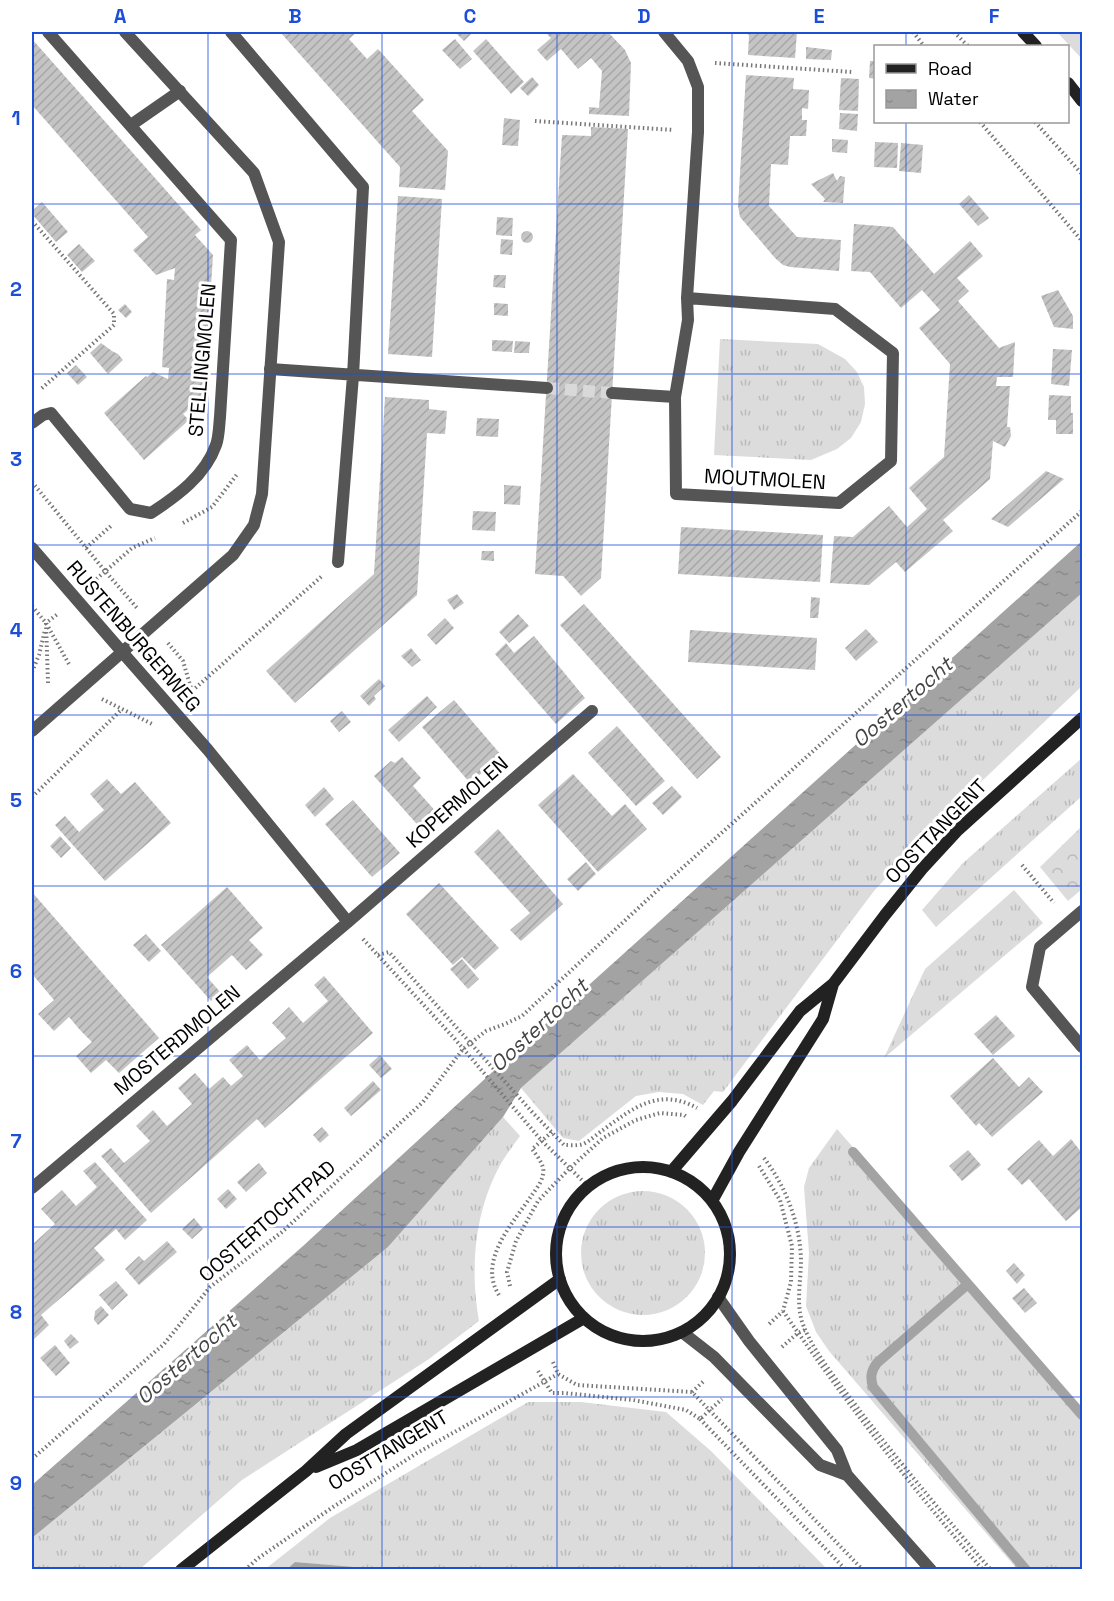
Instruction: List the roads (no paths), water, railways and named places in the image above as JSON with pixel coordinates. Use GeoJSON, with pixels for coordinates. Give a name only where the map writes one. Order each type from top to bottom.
{"type":"FeatureCollection","features":[{"type":"Feature","properties":{"kind":"main road"},"geometry":{"type":"LineString","coordinates":[[1023,32],[1035,45]]}},
{"type":"Feature","properties":{"kind":"main road"},"geometry":{"type":"LineString","coordinates":[[1069,84],[1083,101]]}},
{"type":"Feature","properties":{"kind":"main road","name":"OOSTTANGENT"},"geometry":{"type":"LineString","coordinates":[[671,1172],[722,1113],[800,1011],[833,984],[922,869],[958,831],[1083,718]]}},
{"type":"Feature","properties":{"kind":"main road","name":"OOSTTANGENT"},"geometry":{"type":"LineString","coordinates":[[712,1201],[732,1162],[823,1019],[833,984]]}},
{"type":"Feature","properties":{"kind":"main road"},"geometry":{"type":"LineString","coordinates":[[634,1167],[663,1169],[671,1172],[690,1180],[712,1201],[723,1218],[730,1244],[729,1270],[718,1298],[706,1315],[682,1332],[660,1340],[633,1341],[608,1334],[584,1318],[568,1300],[557,1272],[556,1243],[565,1214],[583,1191],[607,1174],[634,1167]]}},
{"type":"Feature","properties":{"kind":"main road","name":"OOSTTANGENT"},"geometry":{"type":"LineString","coordinates":[[181,1569],[306,1471],[346,1434],[560,1279]]}},
{"type":"Feature","properties":{"kind":"main road","name":"OOSTTANGENT"},"geometry":{"type":"LineString","coordinates":[[306,1471],[357,1450],[584,1318]]}},
{"type":"Feature","properties":{"kind":"street","name":"STELLINGMOLEN"},"geometry":{"type":"LineString","coordinates":[[32,423],[43,415],[51,413],[130,509],[151,513],[180,494],[201,470],[216,445],[231,240],[48,32]]}},
{"type":"Feature","properties":{"kind":"street"},"geometry":{"type":"LineString","coordinates":[[36,727],[233,555],[254,525],[262,494],[279,242],[254,173],[125,32]]}},
{"type":"Feature","properties":{"kind":"street"},"geometry":{"type":"LineString","coordinates":[[231,32],[363,187],[353,376],[338,562]]}},
{"type":"Feature","properties":{"kind":"street","name":"MOUTMOLEN"},"geometry":{"type":"LineString","coordinates":[[664,32],[688,62],[698,87],[698,132],[687,298],[688,320],[675,397],[676,494],[839,504],[891,461],[893,353],[835,309],[687,298]]}},
{"type":"Feature","properties":{"kind":"street"},"geometry":{"type":"LineString","coordinates":[[131,125],[180,91]]}},
{"type":"Feature","properties":{"kind":"street"},"geometry":{"type":"LineString","coordinates":[[270,369],[546,388]]}},
{"type":"Feature","properties":{"kind":"street"},"geometry":{"type":"LineString","coordinates":[[612,393],[675,397]]}},
{"type":"Feature","properties":{"kind":"street","name":"RUSTENBURGERWEG"},"geometry":{"type":"LineString","coordinates":[[32,548],[208,750],[348,922]]}},
{"type":"Feature","properties":{"kind":"street","name":"KOPERMOLEN"},"geometry":{"type":"LineString","coordinates":[[348,922],[592,711]]}},
{"type":"Feature","properties":{"kind":"street"},"geometry":{"type":"LineString","coordinates":[[1083,911],[1040,947],[1032,987],[1083,1047]]}},
{"type":"Feature","properties":{"kind":"street","name":"MOSTERDMOLEN"},"geometry":{"type":"LineString","coordinates":[[32,1188],[348,922]]}},
{"type":"Feature","properties":{"kind":"street"},"geometry":{"type":"LineString","coordinates":[[718,1298],[749,1341],[837,1450],[847,1475],[931,1569]]}},
{"type":"Feature","properties":{"kind":"street"},"geometry":{"type":"LineString","coordinates":[[682,1332],[714,1357],[820,1465],[847,1475]]}},
{"type":"Feature","properties":{"kind":"water","name":"Oostertocht"},"geometry":{"type":"Polygon","coordinates":[[[1082,541],[1082,593],[521,1088],[503,1117],[388,1247],[32,1538],[32,1485],[303,1246],[500,1065],[1082,541]]]}},
{"type":"Feature","properties":{"kind":"water"},"geometry":{"type":"Polygon","coordinates":[[[295,1562],[377,1569],[287,1569],[295,1562]]]}},
{"type":"Feature","properties":{"kind":"waterway"},"geometry":{"type":"LineString","coordinates":[[853,1152],[1082,1415]]}},
{"type":"Feature","properties":{"kind":"waterway"},"geometry":{"type":"LineString","coordinates":[[968,1284],[877,1363],[873,1369],[872,1383],[1026,1570]]}},
{"type":"Feature","properties":{"kind":"tunnel"},"geometry":{"type":"LineString","coordinates":[[547,388],[612,393]]}}]}
